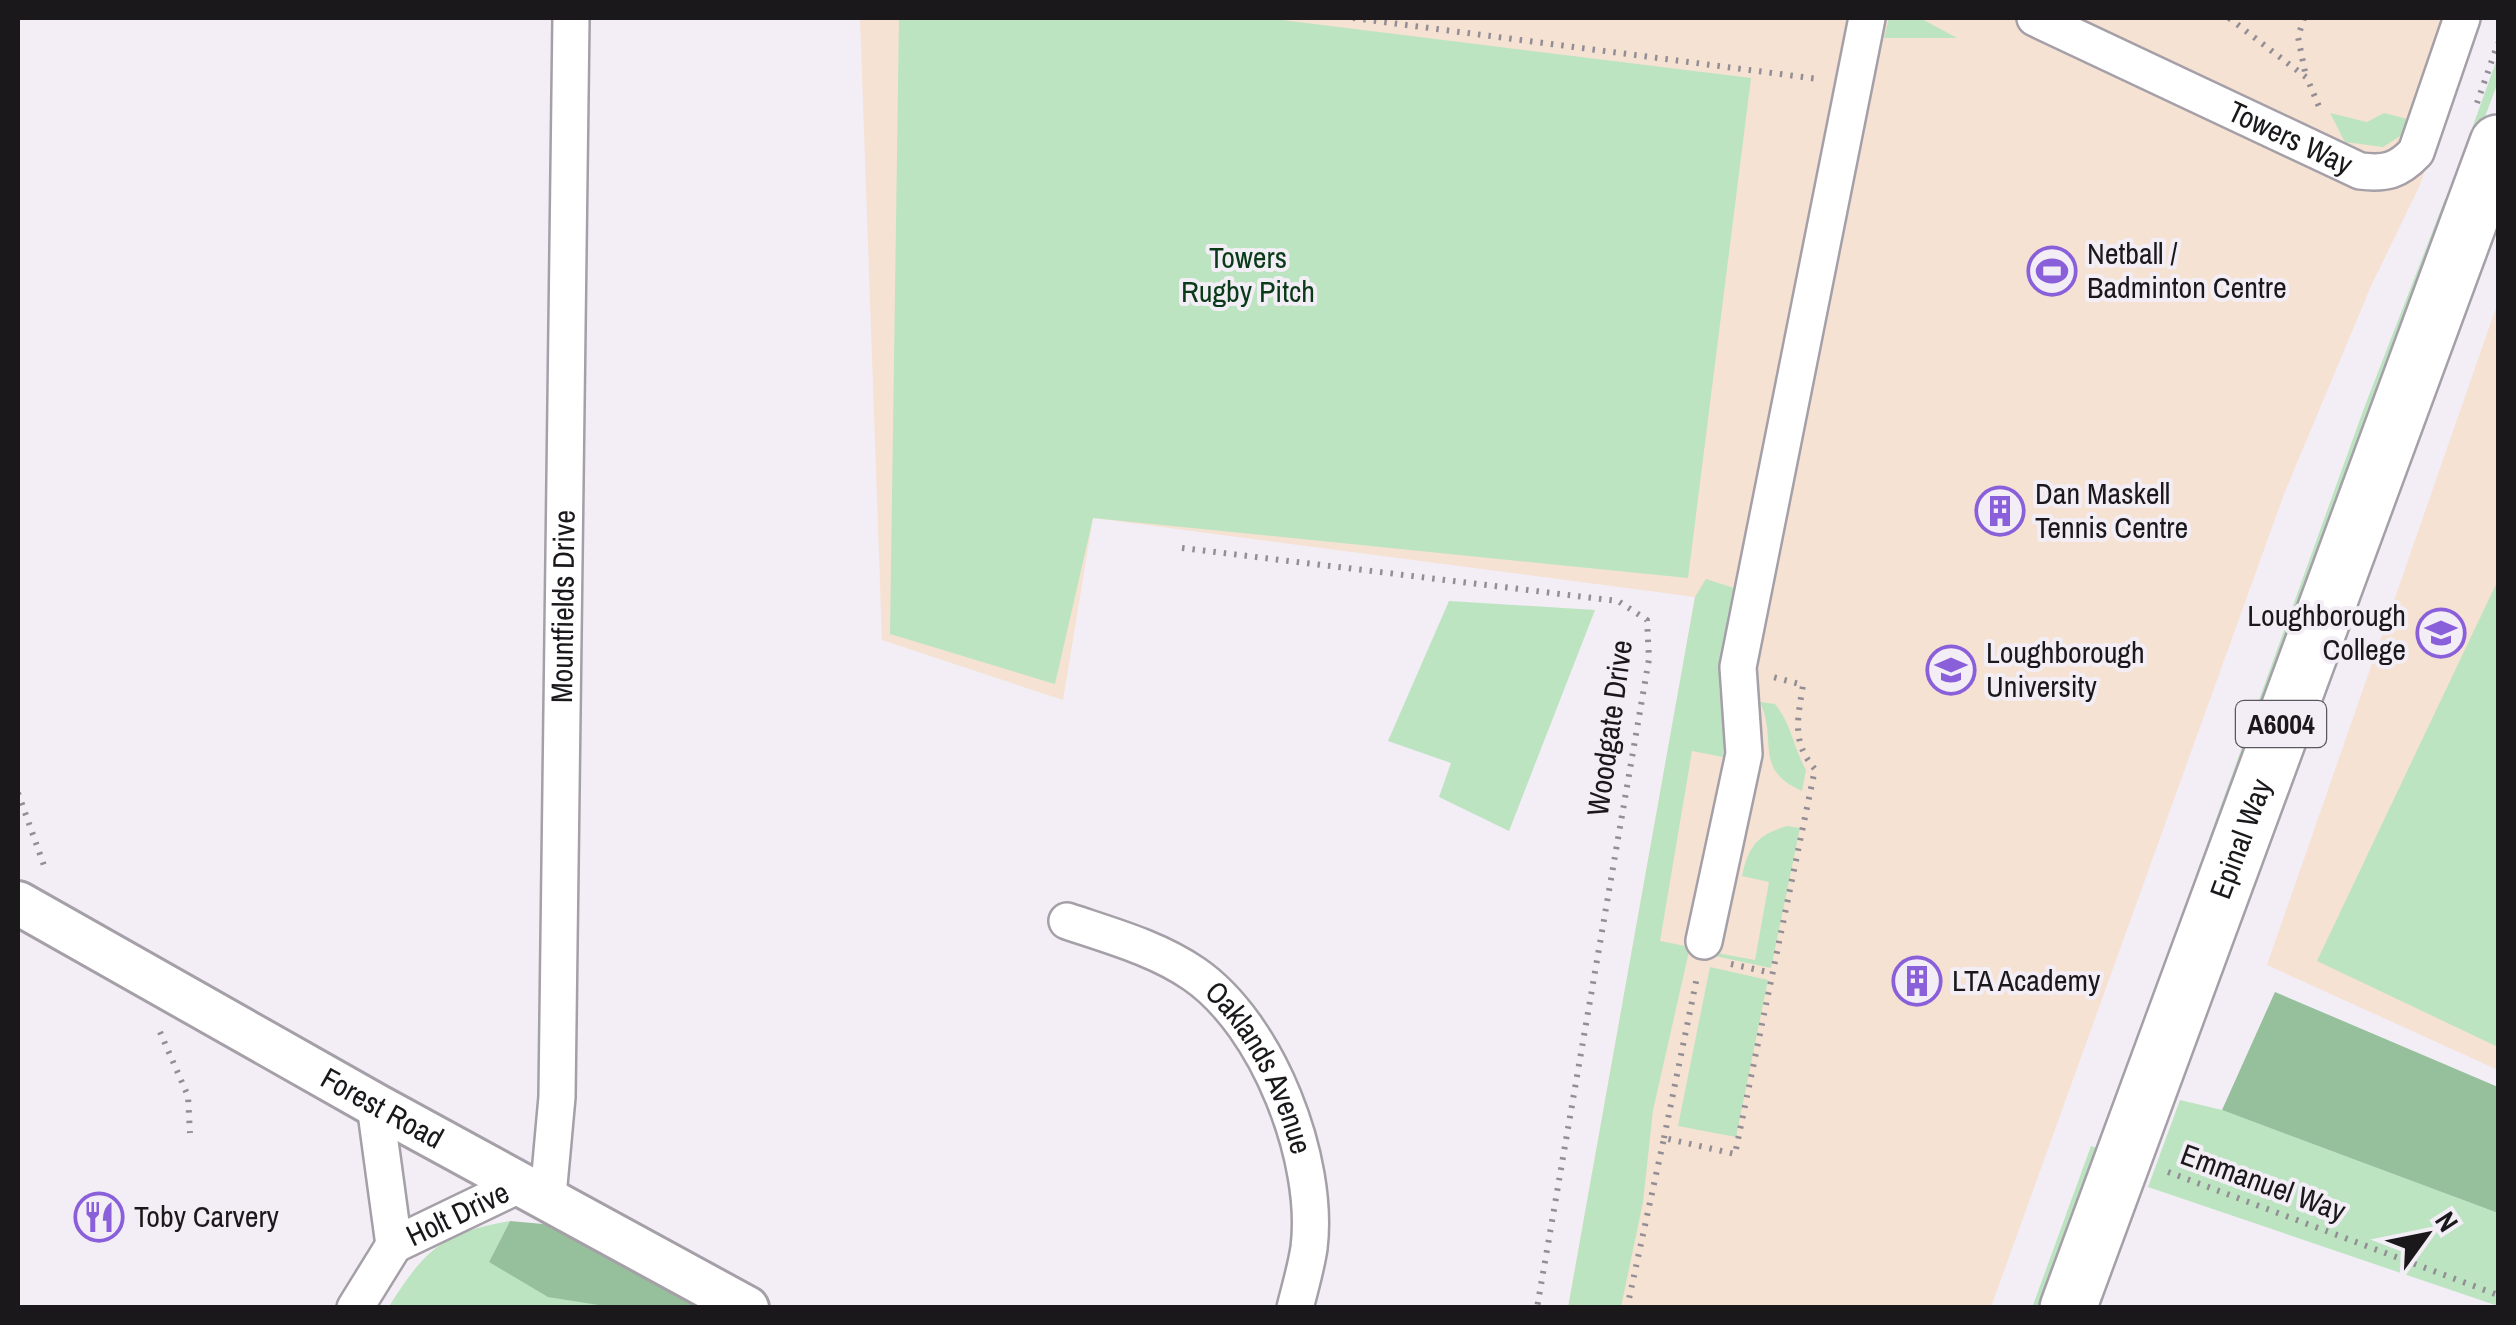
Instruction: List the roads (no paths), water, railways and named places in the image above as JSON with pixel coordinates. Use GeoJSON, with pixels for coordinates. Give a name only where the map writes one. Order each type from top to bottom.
{"type":"FeatureCollection","features":[{"type":"Feature","properties":{"kind":"main road","name":"Epinal Way"},"geometry":{"type":"LineString","coordinates":[[2068,1308],[2498,143]]}},
{"type":"Feature","properties":{"kind":"street","name":"Mountfields Drive"},"geometry":{"type":"LineString","coordinates":[[535,1190],[557,1097],[571,18]]}},
{"type":"Feature","properties":{"kind":"street"},"geometry":{"type":"LineString","coordinates":[[1704,941],[1744,754],[1738,667],[1867,18]]}},
{"type":"Feature","properties":{"kind":"street","name":"Towers Way"},"geometry":{"type":"LineString","coordinates":[[2035,18],[2360,171],[2385,174],[2403,166],[2416,152],[2462,18]]}},
{"type":"Feature","properties":{"kind":"street","name":"Forest Road"},"geometry":{"type":"LineString","coordinates":[[23,906],[375,1105],[747,1308]]}},
{"type":"Feature","properties":{"kind":"street","name":"Oaklands Avenue"},"geometry":{"type":"LineString","coordinates":[[1067,922],[1144,946],[1196,975],[1238,1017],[1273,1073],[1294,1126],[1308,1196],[1309,1246],[1295,1308]]}},
{"type":"Feature","properties":{"kind":"street","name":"Holt Drive"},"geometry":{"type":"LineString","coordinates":[[375,1105],[394,1245]]}},
{"type":"Feature","properties":{"kind":"street","name":"Holt Drive"},"geometry":{"type":"LineString","coordinates":[[355,1308],[394,1245],[535,1190]]}},
{"type":"Feature","properties":{"kind":"place","name":"Netball / Badminton Centre"},"geometry":{"type":"Point","coordinates":[2052,271]}},
{"type":"Feature","properties":{"kind":"place","name":"Dan Maskell Tennis Centre"},"geometry":{"type":"Point","coordinates":[2000,511]}},
{"type":"Feature","properties":{"kind":"place","name":"Loughborough College"},"geometry":{"type":"Point","coordinates":[2441,633]}},
{"type":"Feature","properties":{"kind":"place","name":"Loughborough University"},"geometry":{"type":"Point","coordinates":[1951,670]}},
{"type":"Feature","properties":{"kind":"place","name":"LTA Academy"},"geometry":{"type":"Point","coordinates":[1917,981]}},
{"type":"Feature","properties":{"kind":"place","name":"Toby Carvery"},"geometry":{"type":"Point","coordinates":[99,1217]}},
{"type":"Feature","properties":{"kind":"park label","name":"Towers Rugby Pitch"},"geometry":{"type":"Point","coordinates":[1248,275]}}]}
